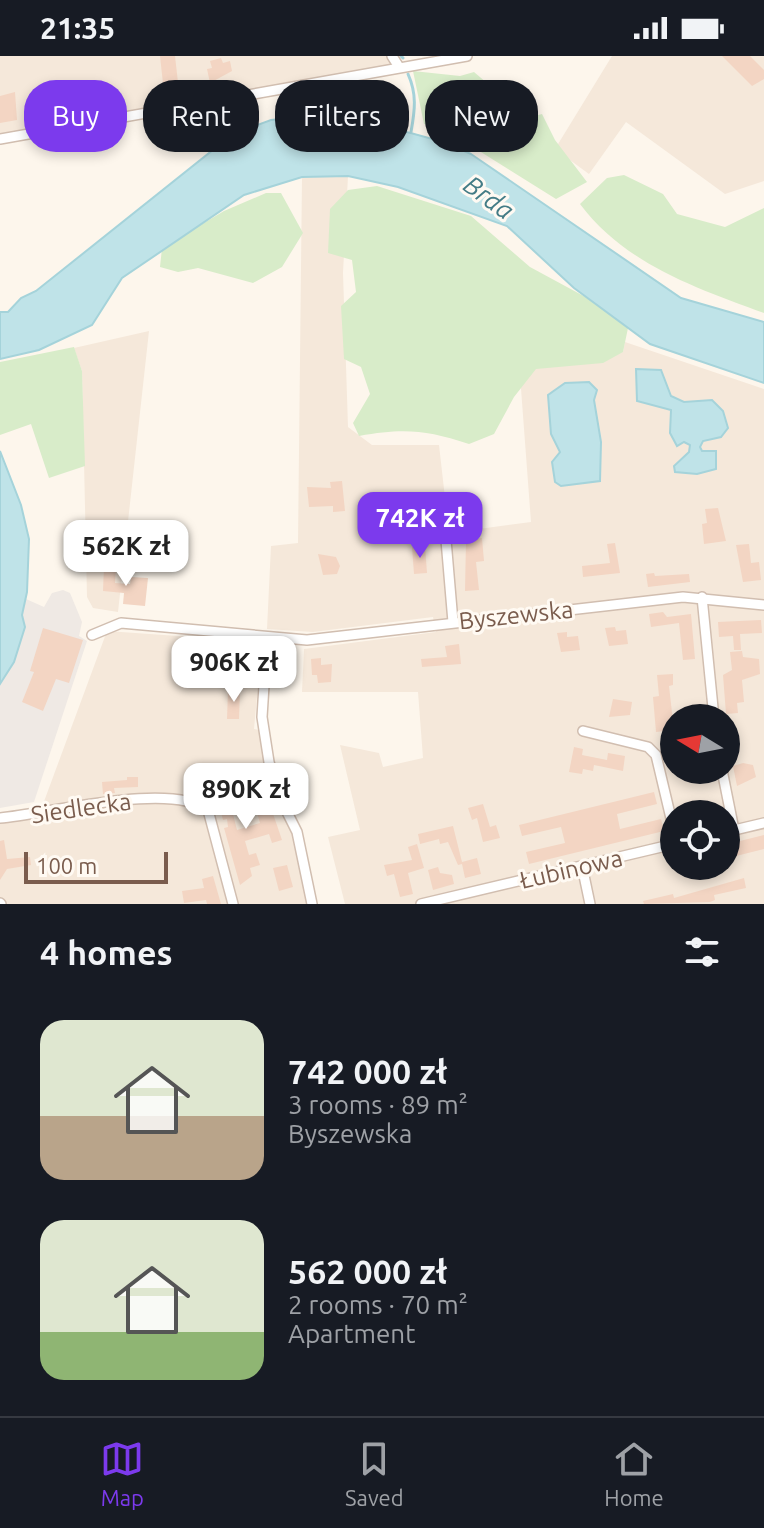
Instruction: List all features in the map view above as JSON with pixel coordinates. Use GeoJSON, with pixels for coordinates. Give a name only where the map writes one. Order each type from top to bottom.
{"type":"FeatureCollection","features":[{"type":"Feature","properties":{"kind":"street"},"geometry":{"type":"LineString","coordinates":[[392,56],[399,67]]}},
{"type":"Feature","properties":{"kind":"street"},"geometry":{"type":"LineString","coordinates":[[0,139],[467,56]]}},
{"type":"Feature","properties":{"kind":"street"},"geometry":{"type":"LineString","coordinates":[[446,540],[453,622]]}},
{"type":"Feature","properties":{"kind":"street"},"geometry":{"type":"LineString","coordinates":[[702,597],[713,704]]}},
{"type":"Feature","properties":{"kind":"street","name":"Byszewska"},"geometry":{"type":"LineString","coordinates":[[92,635],[121,623],[307,640],[702,597],[764,605]]}},
{"type":"Feature","properties":{"kind":"street"},"geometry":{"type":"LineString","coordinates":[[267,638],[262,717],[269,762],[280,798],[299,838],[312,904]]}},
{"type":"Feature","properties":{"kind":"street"},"geometry":{"type":"LineString","coordinates":[[583,731],[648,747],[656,755],[667,800]]}},
{"type":"Feature","properties":{"kind":"street","name":"Siedlecka"},"geometry":{"type":"LineString","coordinates":[[0,818],[160,798],[195,803],[208,810],[233,904]]}},
{"type":"Feature","properties":{"kind":"street"},"geometry":{"type":"LineString","coordinates":[[740,829],[764,823]]}},
{"type":"Feature","properties":{"kind":"street","name":"Łubinowa"},"geometry":{"type":"LineString","coordinates":[[421,904],[660,847]]}},
{"type":"Feature","properties":{"kind":"street"},"geometry":{"type":"LineString","coordinates":[[582,866],[590,904]]}},
{"type":"Feature","properties":{"kind":"shaded area"},"geometry":{"type":"Polygon","coordinates":[[[0,56],[386,56],[393,65],[309,80],[275,80],[275,86],[259,89],[259,80],[143,80],[143,110],[127,112],[127,80],[24,80],[24,131],[0,135],[0,56]]]}},
{"type":"Feature","properties":{"kind":"shaded area"},"geometry":{"type":"Polygon","coordinates":[[[612,56],[764,56],[764,181],[725,194],[626,122],[589,174],[555,149],[612,56]]]}},
{"type":"Feature","properties":{"kind":"shaded area"},"geometry":{"type":"Polygon","coordinates":[[[348,176],[343,273],[348,427],[372,445],[439,445],[449,533],[531,522],[519,362],[623,352],[625,342],[764,389],[764,904],[345,904],[328,837],[360,830],[340,745],[379,753],[383,767],[423,758],[418,692],[302,692],[304,649],[436,632],[433,617],[313,632],[267,629],[271,546],[298,543],[302,177],[348,176]]]}},
{"type":"Feature","properties":{"kind":"shaded area"},"geometry":{"type":"Polygon","coordinates":[[[149,331],[118,612],[93,608],[87,597],[82,371],[74,348],[149,331]]]}},
{"type":"Feature","properties":{"kind":"shaded area"},"geometry":{"type":"Polygon","coordinates":[[[63,590],[70,593],[82,622],[79,636],[87,641],[34,802],[0,808],[0,684],[12,662],[26,599],[44,607],[52,593],[63,590]]]}},
{"type":"Feature","properties":{"kind":"shaded area"},"geometry":{"type":"Polygon","coordinates":[[[107,631],[262,642],[254,729],[265,731],[312,904],[0,904],[0,818],[39,815],[107,631]]]}},
{"type":"Feature","properties":{"kind":"green space"},"geometry":{"type":"Polygon","coordinates":[[[413,71],[460,76],[474,72],[483,80],[425,80],[424,124],[413,71]]]}},
{"type":"Feature","properties":{"kind":"green space"},"geometry":{"type":"Polygon","coordinates":[[[542,114],[555,140],[587,182],[556,199],[481,152],[538,152],[538,115],[542,114]]]}},
{"type":"Feature","properties":{"kind":"green space"},"geometry":{"type":"Polygon","coordinates":[[[624,175],[663,194],[677,214],[725,227],[764,208],[764,313],[663,272],[618,243],[598,225],[580,204],[607,178],[624,175]]]}},
{"type":"Feature","properties":{"kind":"green space"},"geometry":{"type":"Polygon","coordinates":[[[377,186],[471,216],[530,267],[591,300],[628,328],[623,352],[603,363],[536,369],[514,397],[494,434],[469,444],[415,432],[359,436],[353,423],[370,394],[361,367],[344,359],[341,306],[356,292],[352,260],[328,253],[330,209],[348,190],[377,186]]]}},
{"type":"Feature","properties":{"kind":"green space"},"geometry":{"type":"Polygon","coordinates":[[[266,193],[281,193],[303,233],[282,267],[253,283],[198,268],[178,272],[160,267],[162,248],[224,211],[266,193]]]}},
{"type":"Feature","properties":{"kind":"green space"},"geometry":{"type":"Polygon","coordinates":[[[74,347],[82,371],[85,466],[49,478],[31,424],[0,435],[0,362],[74,347]]]}},
{"type":"Feature","properties":{"kind":"water","name":"Brda"},"geometry":{"type":"Polygon","coordinates":[[[275,120],[275,152],[409,152],[409,132],[425,137],[425,152],[471,154],[681,298],[764,322],[764,383],[650,344],[574,288],[507,226],[398,187],[348,176],[302,177],[244,195],[122,278],[92,325],[39,350],[0,359],[0,312],[8,312],[21,298],[36,291],[210,152],[259,152],[259,124],[275,120]]]}},
{"type":"Feature","properties":{"kind":"water"},"geometry":{"type":"Polygon","coordinates":[[[636,369],[661,370],[671,396],[684,402],[712,400],[723,411],[728,428],[721,437],[703,441],[700,447],[702,451],[716,451],[716,469],[697,474],[675,472],[674,466],[689,452],[690,445],[684,442],[677,446],[670,433],[671,410],[637,401],[636,369]]]}},
{"type":"Feature","properties":{"kind":"water"},"geometry":{"type":"Polygon","coordinates":[[[589,382],[597,390],[594,400],[601,442],[600,481],[561,486],[555,482],[552,462],[560,452],[551,434],[548,395],[565,383],[589,382]]]}},
{"type":"Feature","properties":{"kind":"water"},"geometry":{"type":"Polygon","coordinates":[[[0,451],[21,505],[29,539],[27,592],[22,615],[25,627],[14,662],[0,684],[0,451]]]}},
{"type":"Feature","properties":{"kind":"building"},"geometry":{"type":"Polygon","coordinates":[[[160,56],[175,56],[178,80],[163,80],[160,56]]]}},
{"type":"Feature","properties":{"kind":"building"},"geometry":{"type":"Polygon","coordinates":[[[722,56],[750,56],[764,70],[764,79],[752,86],[722,56]]]}},
{"type":"Feature","properties":{"kind":"building"},"geometry":{"type":"Polygon","coordinates":[[[221,58],[223,63],[230,61],[232,71],[209,80],[207,69],[212,68],[210,61],[221,58]]]}},
{"type":"Feature","properties":{"kind":"building"},"geometry":{"type":"Polygon","coordinates":[[[15,92],[17,120],[0,123],[0,96],[15,92]]]}},
{"type":"Feature","properties":{"kind":"building"},"geometry":{"type":"Polygon","coordinates":[[[342,481],[345,511],[333,512],[333,506],[309,507],[307,487],[331,488],[330,482],[342,481]]]}},
{"type":"Feature","properties":{"kind":"building"},"geometry":{"type":"Polygon","coordinates":[[[435,498],[437,517],[420,519],[418,500],[435,498]]]}},
{"type":"Feature","properties":{"kind":"building"},"geometry":{"type":"Polygon","coordinates":[[[718,508],[726,541],[704,544],[702,524],[707,523],[705,509],[718,508]]]}},
{"type":"Feature","properties":{"kind":"building"},"geometry":{"type":"Polygon","coordinates":[[[482,538],[484,561],[476,562],[479,590],[465,591],[466,540],[482,538]]]}},
{"type":"Feature","properties":{"kind":"building"},"geometry":{"type":"Polygon","coordinates":[[[615,543],[620,573],[583,577],[582,566],[610,563],[607,544],[615,543]]]}},
{"type":"Feature","properties":{"kind":"building"},"geometry":{"type":"Polygon","coordinates":[[[749,544],[751,563],[759,562],[761,580],[743,582],[736,545],[749,544]]]}},
{"type":"Feature","properties":{"kind":"building"},"geometry":{"type":"Polygon","coordinates":[[[425,546],[427,573],[414,574],[412,547],[425,546]]]}},
{"type":"Feature","properties":{"kind":"building"},"geometry":{"type":"Polygon","coordinates":[[[318,554],[336,557],[340,566],[337,574],[323,575],[318,554]]]}},
{"type":"Feature","properties":{"kind":"building"},"geometry":{"type":"Polygon","coordinates":[[[104,566],[116,567],[115,583],[130,584],[131,577],[148,578],[145,606],[123,604],[124,593],[103,591],[104,566]]]}},
{"type":"Feature","properties":{"kind":"building"},"geometry":{"type":"Polygon","coordinates":[[[654,573],[655,576],[689,574],[690,582],[648,587],[646,574],[654,573]]]}},
{"type":"Feature","properties":{"kind":"building"},"geometry":{"type":"Polygon","coordinates":[[[663,612],[667,617],[691,614],[695,659],[683,660],[679,623],[651,627],[649,614],[663,612]]]}},
{"type":"Feature","properties":{"kind":"building"},"geometry":{"type":"Polygon","coordinates":[[[761,620],[762,633],[740,634],[741,650],[734,650],[733,636],[719,637],[718,622],[761,620]]]}},
{"type":"Feature","properties":{"kind":"building"},"geometry":{"type":"Polygon","coordinates":[[[615,627],[616,631],[626,630],[628,644],[609,646],[605,628],[615,627]]]}},
{"type":"Feature","properties":{"kind":"building"},"geometry":{"type":"Polygon","coordinates":[[[43,628],[83,640],[69,683],[56,679],[43,711],[22,702],[34,672],[30,671],[43,628]]]}},
{"type":"Feature","properties":{"kind":"building"},"geometry":{"type":"Polygon","coordinates":[[[567,632],[567,637],[578,636],[580,650],[561,652],[557,633],[567,632]]]}},
{"type":"Feature","properties":{"kind":"building"},"geometry":{"type":"Polygon","coordinates":[[[459,644],[461,664],[422,667],[421,659],[447,657],[445,646],[459,644]]]}},
{"type":"Feature","properties":{"kind":"building"},"geometry":{"type":"Polygon","coordinates":[[[228,650],[250,652],[248,673],[238,672],[239,664],[226,662],[228,650]]]}},
{"type":"Feature","properties":{"kind":"building"},"geometry":{"type":"Polygon","coordinates":[[[742,651],[743,657],[759,659],[760,674],[742,680],[744,702],[737,704],[725,704],[723,675],[732,670],[730,652],[742,651]]]}},
{"type":"Feature","properties":{"kind":"building"},"geometry":{"type":"Polygon","coordinates":[[[321,658],[321,665],[332,664],[331,682],[318,683],[317,675],[312,675],[311,659],[321,658]]]}},
{"type":"Feature","properties":{"kind":"building"},"geometry":{"type":"Polygon","coordinates":[[[673,674],[673,685],[669,686],[671,704],[660,704],[660,732],[656,732],[653,697],[659,696],[657,675],[673,674]]]}},
{"type":"Feature","properties":{"kind":"building"},"geometry":{"type":"Polygon","coordinates":[[[228,690],[240,690],[239,719],[227,719],[228,690]]]}},
{"type":"Feature","properties":{"kind":"building"},"geometry":{"type":"Polygon","coordinates":[[[613,699],[632,702],[630,715],[609,717],[613,699]]]}},
{"type":"Feature","properties":{"kind":"building"},"geometry":{"type":"Polygon","coordinates":[[[574,747],[583,749],[582,755],[607,760],[608,753],[625,756],[623,771],[594,765],[593,771],[583,769],[582,774],[569,772],[574,747]]]}},
{"type":"Feature","properties":{"kind":"building"},"geometry":{"type":"Polygon","coordinates":[[[740,764],[753,765],[756,777],[737,786],[740,784],[740,764]]]}},
{"type":"Feature","properties":{"kind":"building"},"geometry":{"type":"Polygon","coordinates":[[[127,777],[138,777],[138,787],[114,788],[115,793],[103,794],[102,782],[127,780],[127,777]]]}},
{"type":"Feature","properties":{"kind":"building"},"geometry":{"type":"Polygon","coordinates":[[[224,779],[237,830],[260,823],[253,800],[267,796],[282,840],[272,843],[269,834],[245,841],[249,855],[256,853],[260,865],[250,868],[252,876],[240,885],[224,828],[228,827],[227,819],[223,820],[213,782],[224,779]]]}},
{"type":"Feature","properties":{"kind":"building"},"geometry":{"type":"Polygon","coordinates":[[[654,792],[657,804],[617,814],[620,829],[660,819],[660,832],[529,864],[526,852],[565,843],[561,827],[522,836],[519,825],[654,792]]]}},
{"type":"Feature","properties":{"kind":"building"},"geometry":{"type":"Polygon","coordinates":[[[483,804],[490,827],[496,825],[500,838],[483,842],[477,818],[472,820],[468,808],[483,804]]]}},
{"type":"Feature","properties":{"kind":"building"},"geometry":{"type":"Polygon","coordinates":[[[453,826],[462,862],[477,858],[481,874],[465,878],[462,864],[458,865],[448,842],[440,844],[439,839],[420,844],[418,834],[453,826]]]}},
{"type":"Feature","properties":{"kind":"building"},"geometry":{"type":"Polygon","coordinates":[[[764,835],[764,849],[740,855],[740,841],[764,835]]]}},
{"type":"Feature","properties":{"kind":"building"},"geometry":{"type":"Polygon","coordinates":[[[4,840],[7,859],[30,857],[31,865],[7,869],[0,880],[0,841],[4,840]]]}},
{"type":"Feature","properties":{"kind":"building"},"geometry":{"type":"Polygon","coordinates":[[[417,844],[424,868],[408,873],[413,894],[400,897],[394,874],[387,876],[384,865],[412,860],[408,847],[417,844]]]}},
{"type":"Feature","properties":{"kind":"building"},"geometry":{"type":"Polygon","coordinates":[[[287,865],[293,887],[279,891],[273,868],[287,865]]]}},
{"type":"Feature","properties":{"kind":"building"},"geometry":{"type":"Polygon","coordinates":[[[438,867],[440,873],[452,875],[454,884],[433,890],[428,870],[438,867]]]}},
{"type":"Feature","properties":{"kind":"building"},"geometry":{"type":"Polygon","coordinates":[[[213,876],[221,904],[207,904],[206,900],[184,903],[182,891],[204,888],[202,879],[213,876]]]}},
{"type":"Feature","properties":{"kind":"building"},"geometry":{"type":"Polygon","coordinates":[[[744,878],[746,888],[714,895],[715,900],[710,902],[644,904],[643,901],[673,894],[674,898],[744,878]]]}},
{"type":"Feature","properties":{"kind":"waterway"},"geometry":{"type":"LineString","coordinates":[[408,74],[414,102],[411,132]]}}]}
